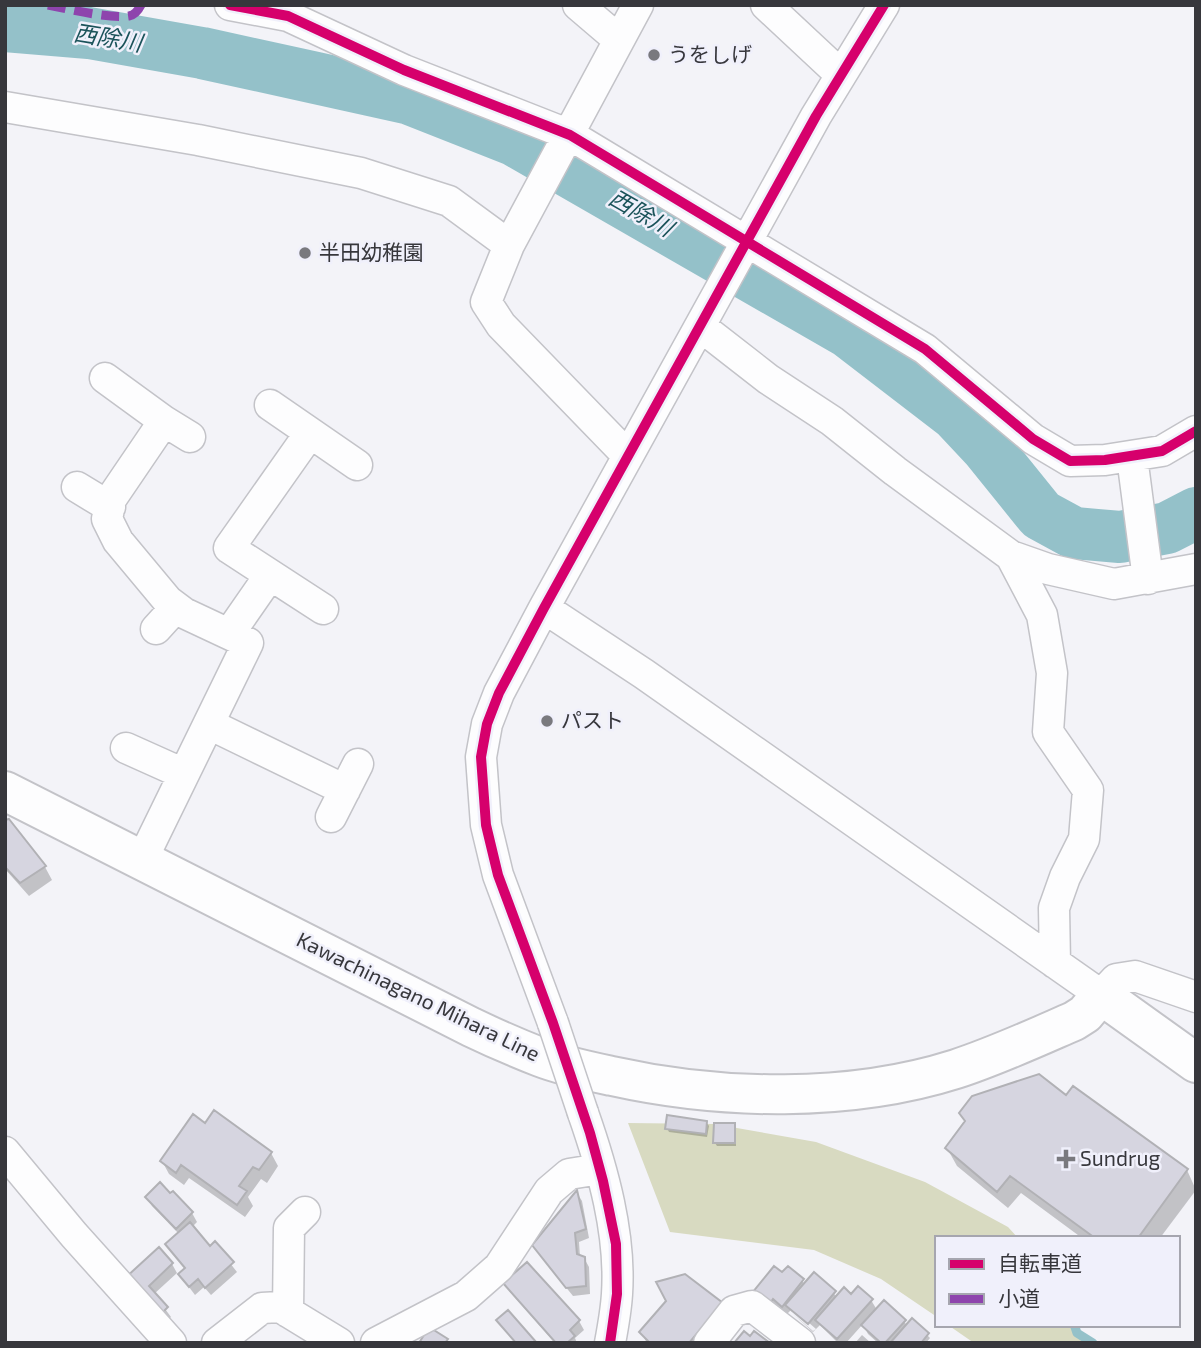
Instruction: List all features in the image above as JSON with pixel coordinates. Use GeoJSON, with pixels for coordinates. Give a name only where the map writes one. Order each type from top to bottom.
{"type":"FeatureCollection","features":[{"type":"Feature","properties":{"kind":"main road","name":"Kawachinagano Mihara Line"},"geometry":{"type":"LineString","coordinates":[[5,791],[501,1041],[576,1068],[656,1086],[747,1095],[828,1092],[897,1082],[954,1069],[1045,1033],[1085,1014],[1101,995]]}},
{"type":"Feature","properties":{"kind":"main road"},"geometry":{"type":"LineString","coordinates":[[1101,995],[1196,1063]]}},
{"type":"Feature","properties":{"kind":"street"},"geometry":{"type":"LineString","coordinates":[[230,5],[288,16],[565,145],[925,349],[1033,439],[1070,461],[1133,461],[1162,451],[1196,431]]}},
{"type":"Feature","properties":{"kind":"street"},"geometry":{"type":"LineString","coordinates":[[579,5],[619,40]]}},
{"type":"Feature","properties":{"kind":"street"},"geometry":{"type":"LineString","coordinates":[[628,456],[501,325],[486,302],[514,236],[638,5]]}},
{"type":"Feature","properties":{"kind":"street"},"geometry":{"type":"LineString","coordinates":[[766,5],[841,75]]}},
{"type":"Feature","properties":{"kind":"street"},"geometry":{"type":"LineString","coordinates":[[615,1339],[616,1244],[600,1169],[553,1023],[498,875],[486,825],[481,757],[487,724],[499,693],[544,608],[745,245],[841,75],[884,5]]}},
{"type":"Feature","properties":{"kind":"street"},"geometry":{"type":"LineString","coordinates":[[5,107],[198,139],[361,173],[449,201],[514,236]]}},
{"type":"Feature","properties":{"kind":"street"},"geometry":{"type":"LineString","coordinates":[[700,326],[768,379],[832,421],[1011,556],[1048,569],[1114,584],[1147,575],[1196,569]]}},
{"type":"Feature","properties":{"kind":"street"},"geometry":{"type":"LineString","coordinates":[[105,378],[190,437]]}},
{"type":"Feature","properties":{"kind":"street"},"geometry":{"type":"LineString","coordinates":[[270,405],[356,465]]}},
{"type":"Feature","properties":{"kind":"street"},"geometry":{"type":"LineString","coordinates":[[142,860],[248,643],[176,607],[137,566],[118,541],[107,519],[111,499],[164,421]]}},
{"type":"Feature","properties":{"kind":"street"},"geometry":{"type":"LineString","coordinates":[[310,433],[229,548],[323,609]]}},
{"type":"Feature","properties":{"kind":"street"},"geometry":{"type":"LineString","coordinates":[[1133,461],[1147,575]]}},
{"type":"Feature","properties":{"kind":"street"},"geometry":{"type":"LineString","coordinates":[[77,487],[110,507]]}},
{"type":"Feature","properties":{"kind":"street"},"geometry":{"type":"LineString","coordinates":[[1011,556],[1042,615],[1052,673],[1048,732],[1088,790],[1084,839],[1065,877],[1054,908],[1055,963]]}},
{"type":"Feature","properties":{"kind":"street"},"geometry":{"type":"LineString","coordinates":[[229,634],[270,575]]}},
{"type":"Feature","properties":{"kind":"street"},"geometry":{"type":"LineString","coordinates":[[156,629],[176,607]]}},
{"type":"Feature","properties":{"kind":"street"},"geometry":{"type":"LineString","coordinates":[[544,608],[644,674],[1101,995],[1116,979],[1135,976],[1196,997]]}},
{"type":"Feature","properties":{"kind":"street"},"geometry":{"type":"LineString","coordinates":[[209,723],[351,777],[331,817]]}},
{"type":"Feature","properties":{"kind":"street"},"geometry":{"type":"LineString","coordinates":[[126,748],[184,774]]}},
{"type":"Feature","properties":{"kind":"street"},"geometry":{"type":"LineString","coordinates":[[5,1152],[15,1183],[74,1236],[168,1342]]}},
{"type":"Feature","properties":{"kind":"street"},"geometry":{"type":"LineString","coordinates":[[376,1343],[466,1296],[499,1267],[549,1191],[569,1174],[600,1169]]}},
{"type":"Feature","properties":{"kind":"street"},"geometry":{"type":"LineString","coordinates":[[288,1312],[289,1228],[305,1212]]}},
{"type":"Feature","properties":{"kind":"street"},"geometry":{"type":"LineString","coordinates":[[709,1343],[734,1311],[752,1306],[800,1343]]}},
{"type":"Feature","properties":{"kind":"street"},"geometry":{"type":"LineString","coordinates":[[217,1343],[262,1308],[280,1307],[339,1343]]}},
{"type":"Feature","properties":{"kind":"green space"},"geometry":{"type":"Polygon","coordinates":[[[628,1123],[714,1124],[816,1142],[925,1182],[1008,1227],[1016,1236],[935,1236],[935,1316],[881,1279],[814,1250],[670,1232],[628,1123]]]}},
{"type":"Feature","properties":{"kind":"green space"},"geometry":{"type":"Polygon","coordinates":[[[951,1327],[1073,1327],[1075,1334],[1089,1343],[974,1343],[951,1327]]]}},
{"type":"Feature","properties":{"kind":"building"},"geometry":{"type":"Polygon","coordinates":[[[9,819],[46,866],[20,883],[5,867],[5,820],[9,819]]]}},
{"type":"Feature","properties":{"kind":"building","name":"Sundrug"},"geometry":{"type":"Polygon","coordinates":[[[1039,1074],[1066,1095],[1073,1086],[1188,1169],[1139,1236],[1092,1236],[1010,1176],[997,1192],[945,1148],[965,1121],[959,1113],[972,1096],[1039,1074]]]}},
{"type":"Feature","properties":{"kind":"building"},"geometry":{"type":"Polygon","coordinates":[[[214,1110],[272,1152],[259,1170],[253,1167],[239,1186],[247,1191],[237,1205],[181,1165],[176,1173],[160,1161],[193,1114],[205,1123],[214,1110]]]}},
{"type":"Feature","properties":{"kind":"building"},"geometry":{"type":"Polygon","coordinates":[[[667,1115],[707,1121],[706,1134],[665,1129],[667,1115]]]}},
{"type":"Feature","properties":{"kind":"building"},"geometry":{"type":"Polygon","coordinates":[[[714,1123],[735,1123],[735,1143],[713,1143],[714,1123]]]}},
{"type":"Feature","properties":{"kind":"building"},"geometry":{"type":"Polygon","coordinates":[[[160,1182],[193,1212],[176,1229],[145,1197],[160,1182]]]}},
{"type":"Feature","properties":{"kind":"building"},"geometry":{"type":"Polygon","coordinates":[[[577,1190],[586,1229],[575,1233],[577,1254],[585,1257],[586,1286],[566,1288],[532,1245],[577,1190]]]}},
{"type":"Feature","properties":{"kind":"building"},"geometry":{"type":"Polygon","coordinates":[[[190,1222],[210,1246],[215,1241],[234,1262],[205,1288],[198,1279],[189,1287],[178,1274],[185,1268],[165,1244],[190,1222]]]}},
{"type":"Feature","properties":{"kind":"building"},"geometry":{"type":"Polygon","coordinates":[[[159,1247],[173,1263],[149,1286],[168,1307],[158,1317],[124,1279],[159,1247]]]}},
{"type":"Feature","properties":{"kind":"building"},"geometry":{"type":"Polygon","coordinates":[[[527,1262],[580,1320],[570,1330],[575,1336],[567,1343],[556,1343],[503,1283],[527,1262]]]}},
{"type":"Feature","properties":{"kind":"building"},"geometry":{"type":"Polygon","coordinates":[[[774,1266],[782,1272],[788,1266],[804,1279],[782,1307],[773,1299],[768,1306],[752,1293],[774,1266]]]}},
{"type":"Feature","properties":{"kind":"building"},"geometry":{"type":"Polygon","coordinates":[[[814,1272],[836,1291],[808,1324],[785,1305],[814,1272]]]}},
{"type":"Feature","properties":{"kind":"building"},"geometry":{"type":"Polygon","coordinates":[[[685,1274],[723,1303],[689,1343],[650,1343],[639,1332],[666,1301],[656,1282],[685,1274]]]}},
{"type":"Feature","properties":{"kind":"building"},"geometry":{"type":"Polygon","coordinates":[[[858,1286],[873,1299],[837,1339],[815,1320],[844,1287],[851,1294],[858,1286]]]}},
{"type":"Feature","properties":{"kind":"building"},"geometry":{"type":"Polygon","coordinates":[[[884,1300],[906,1320],[885,1343],[881,1343],[861,1325],[884,1300]]]}},
{"type":"Feature","properties":{"kind":"building"},"geometry":{"type":"Polygon","coordinates":[[[508,1310],[537,1343],[516,1343],[496,1320],[508,1310]]]}},
{"type":"Feature","properties":{"kind":"building"},"geometry":{"type":"Polygon","coordinates":[[[912,1318],[929,1333],[921,1343],[890,1343],[912,1318]]]}},
{"type":"Feature","properties":{"kind":"building"},"geometry":{"type":"Polygon","coordinates":[[[429,1327],[448,1339],[445,1343],[419,1343],[429,1327]]]}},
{"type":"Feature","properties":{"kind":"building"},"geometry":{"type":"Polygon","coordinates":[[[744,1331],[750,1336],[754,1331],[770,1343],[734,1343],[744,1331]]]}},
{"type":"Feature","properties":{"kind":"waterway","name":"西除川"},"geometry":{"type":"LineString","coordinates":[[5,26],[89,33],[202,53],[410,99],[514,140],[848,332],[956,415],[986,447],[1041,515],[1074,533],[1120,537],[1167,528],[1196,513]]}},
{"type":"Feature","properties":{"kind":"waterway"},"geometry":{"type":"LineString","coordinates":[[1075,1327],[1077,1333],[1093,1343]]}},
{"type":"Feature","properties":{"kind":"marked path"},"geometry":{"type":"LineString","coordinates":[[48,5],[121,17],[133,15],[141,5]]}},
{"type":"Feature","properties":{"kind":"cycle path"},"geometry":{"type":"LineString","coordinates":[[230,5],[288,16],[404,70],[570,135],[925,349],[1033,439],[1070,461],[1105,460],[1162,451],[1196,431]]}},
{"type":"Feature","properties":{"kind":"cycle path"},"geometry":{"type":"LineString","coordinates":[[610,1343],[617,1294],[616,1244],[590,1133],[498,875],[486,825],[481,757],[487,724],[499,693],[544,608],[816,116],[884,5]]}},
{"type":"Feature","properties":{"kind":"place","name":"うをしげ"},"geometry":{"type":"Point","coordinates":[654,55]}},
{"type":"Feature","properties":{"kind":"place","name":"半田幼稚園"},"geometry":{"type":"Point","coordinates":[305,253]}},
{"type":"Feature","properties":{"kind":"place","name":"パスト"},"geometry":{"type":"Point","coordinates":[547,721]}},
{"type":"Feature","properties":{"kind":"place","name":"Sundrug"},"geometry":{"type":"Point","coordinates":[1066,1159]}}]}
